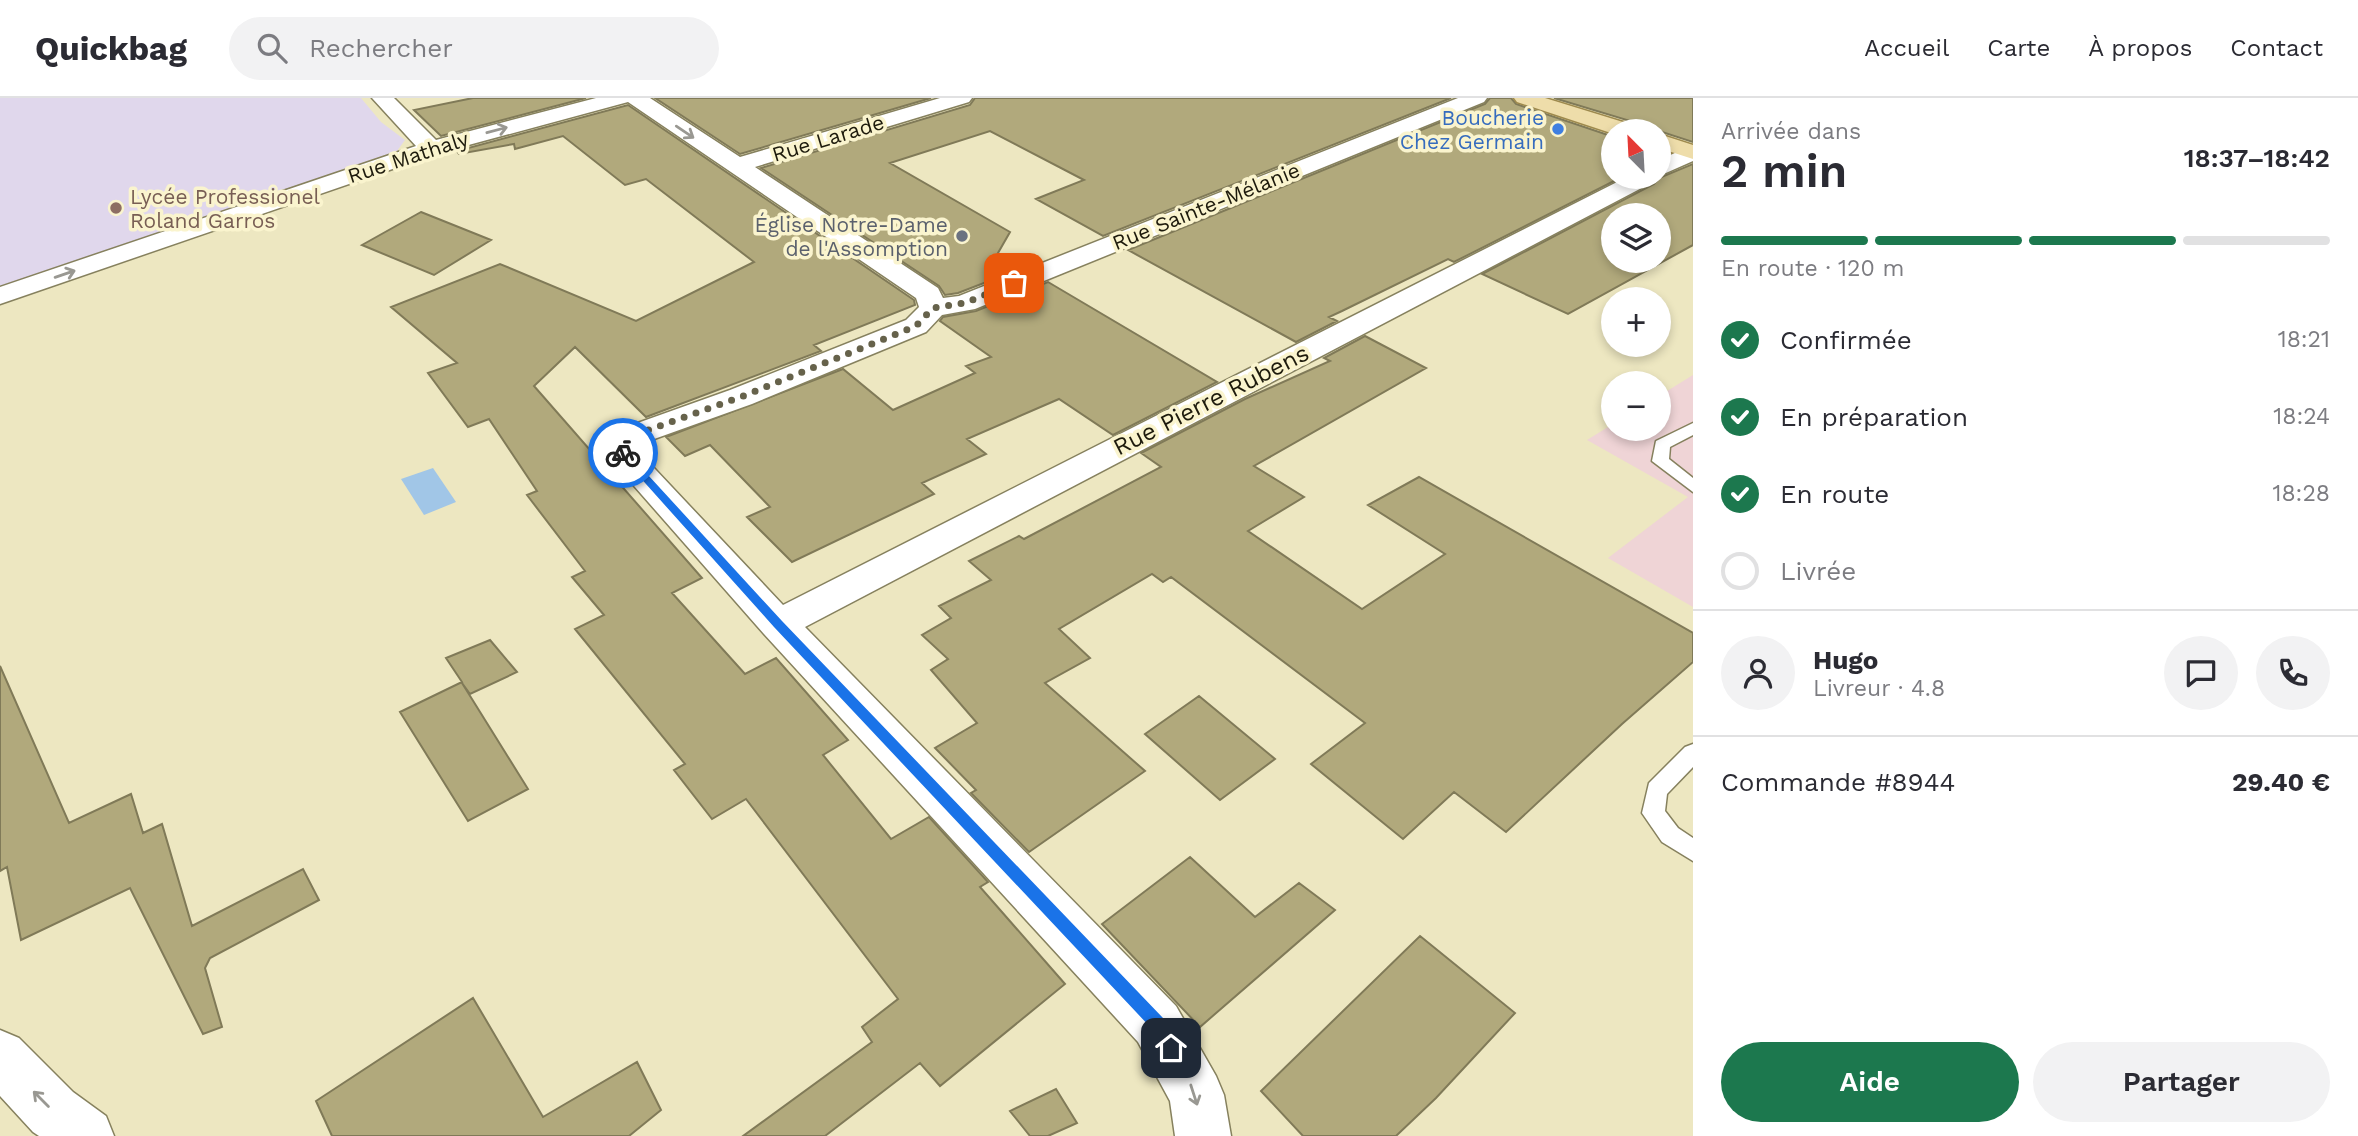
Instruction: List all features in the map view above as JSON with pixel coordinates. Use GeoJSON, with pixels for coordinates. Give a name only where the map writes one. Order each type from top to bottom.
{"type":"FeatureCollection","features":[{"type":"Feature","properties":{"kind":"main road"},"geometry":{"type":"LineString","coordinates":[[1524,98],[1601,122]]}},
{"type":"Feature","properties":{"kind":"main road"},"geometry":{"type":"LineString","coordinates":[[1671,145],[1693,152]]}},
{"type":"Feature","properties":{"kind":"street"},"geometry":{"type":"LineString","coordinates":[[382,98],[431,148]]}},
{"type":"Feature","properties":{"kind":"street","name":"Rue Mathaly"},"geometry":{"type":"LineString","coordinates":[[0,296],[431,148],[620,98]]}},
{"type":"Feature","properties":{"kind":"street"},"geometry":{"type":"LineString","coordinates":[[635,98],[928,294],[933,308],[916,326],[741,397],[629,437],[622,454],[778,624],[1157,1024],[1197,1095],[1203,1136]]}},
{"type":"Feature","properties":{"kind":"street","name":"Rue Larade"},"geometry":{"type":"LineString","coordinates":[[735,166],[962,98]]}},
{"type":"Feature","properties":{"kind":"street","name":"Rue Sainte-Mélanie"},"geometry":{"type":"LineString","coordinates":[[933,308],[965,303],[1477,98]]}},
{"type":"Feature","properties":{"kind":"street"},"geometry":{"type":"LineString","coordinates":[[1671,163],[1693,152]]}},
{"type":"Feature","properties":{"kind":"street","name":"Rue Pierre Rubens"},"geometry":{"type":"LineString","coordinates":[[778,624],[1622,189]]}},
{"type":"Feature","properties":{"kind":"street"},"geometry":{"type":"LineString","coordinates":[[0,1058],[53,1112],[86,1136]]}},
{"type":"Feature","properties":{"kind":"lane"},"geometry":{"type":"LineString","coordinates":[[1693,428],[1662,446],[1660,461],[1693,486]]}},
{"type":"Feature","properties":{"kind":"lane"},"geometry":{"type":"LineString","coordinates":[[1693,753],[1657,790],[1653,813],[1670,835],[1693,850]]}},
{"type":"Feature","properties":{"kind":"shaded area","name":"Lycée Professionel Roland Garros"},"geometry":{"type":"Polygon","coordinates":[[[0,98],[361,98],[381,122],[405,140],[397,151],[0,287],[0,98]]]}},
{"type":"Feature","properties":{"kind":"shaded area"},"geometry":{"type":"Polygon","coordinates":[[[1693,375],[1693,607],[1608,558],[1688,497],[1587,440],[1601,431],[1601,441],[1671,441],[1671,389],[1693,375]]]}},
{"type":"Feature","properties":{"kind":"water"},"geometry":{"type":"Polygon","coordinates":[[[433,468],[456,502],[424,515],[401,479],[433,468]]]}},
{"type":"Feature","properties":{"kind":"building"},"geometry":{"type":"Polygon","coordinates":[[[473,98],[586,98],[441,136],[414,110],[473,98]]]}},
{"type":"Feature","properties":{"kind":"building"},"geometry":{"type":"Polygon","coordinates":[[[655,98],[931,98],[740,154],[655,98]]]}},
{"type":"Feature","properties":{"kind":"building"},"geometry":{"type":"Polygon","coordinates":[[[975,98],[1451,98],[1103,236],[1036,199],[1084,180],[990,131],[890,163],[1010,232],[998,253],[1023,268],[958,293],[945,295],[939,286],[761,168],[970,105],[975,98]]]}},
{"type":"Feature","properties":{"kind":"building"},"geometry":{"type":"Polygon","coordinates":[[[1490,98],[1511,98],[1516,104],[1601,133],[1601,188],[1454,262],[1448,259],[1329,317],[1337,321],[1296,342],[1128,250],[1485,104],[1490,98]]]}},
{"type":"Feature","properties":{"kind":"building"},"geometry":{"type":"Polygon","coordinates":[[[1554,98],[1693,98],[1693,142],[1671,135],[1671,119],[1624,119],[1554,98]]]}},
{"type":"Feature","properties":{"kind":"building"},"geometry":{"type":"Polygon","coordinates":[[[628,105],[914,300],[915,305],[814,345],[821,351],[646,417],[575,347],[534,386],[702,578],[672,593],[745,674],[776,658],[848,740],[823,755],[891,839],[929,817],[988,882],[980,887],[1065,984],[940,1086],[920,1063],[825,1136],[743,1136],[872,1042],[862,1027],[898,999],[746,799],[712,819],[674,770],[685,764],[575,629],[604,615],[572,577],[585,571],[527,495],[537,491],[489,419],[468,427],[428,373],[457,363],[391,307],[500,264],[636,321],[754,262],[646,179],[625,185],[563,136],[515,149],[514,144],[459,154],[457,151],[628,105]]]}},
{"type":"Feature","properties":{"kind":"building"},"geometry":{"type":"Polygon","coordinates":[[[1693,164],[1693,245],[1671,257],[1671,203],[1618,203],[1644,189],[1671,189],[1671,173],[1693,164]]]}},
{"type":"Feature","properties":{"kind":"building"},"geometry":{"type":"Polygon","coordinates":[[[421,212],[491,240],[434,275],[362,245],[421,212]]]}},
{"type":"Feature","properties":{"kind":"building"},"geometry":{"type":"Polygon","coordinates":[[[1601,212],[1601,273],[1642,273],[1617,287],[1601,287],[1601,296],[1568,314],[1482,274],[1601,212]]]}},
{"type":"Feature","properties":{"kind":"building"},"geometry":{"type":"Polygon","coordinates":[[[1048,282],[1217,382],[1113,435],[1059,399],[967,439],[986,454],[922,483],[934,494],[792,562],[747,517],[770,507],[710,445],[685,456],[666,437],[843,369],[893,410],[975,373],[966,366],[991,357],[940,321],[943,317],[976,311],[1048,282]]]}},
{"type":"Feature","properties":{"kind":"building"},"geometry":{"type":"Polygon","coordinates":[[[1365,336],[1426,368],[1254,466],[1304,497],[1248,531],[1362,609],[1445,554],[1368,505],[1419,477],[1693,633],[1693,662],[1506,832],[1454,792],[1403,839],[1311,764],[1365,723],[1171,577],[1163,582],[1152,574],[1059,629],[1090,658],[1045,683],[1145,771],[1029,852],[971,793],[976,790],[935,748],[977,723],[931,670],[948,659],[922,635],[951,618],[939,606],[991,580],[969,561],[1019,536],[1024,539],[1161,467],[1141,453],[1245,399],[1330,361],[1324,358],[1365,336]]]}},
{"type":"Feature","properties":{"kind":"building"},"geometry":{"type":"Polygon","coordinates":[[[490,640],[517,672],[470,694],[462,683],[528,789],[468,821],[400,712],[462,682],[446,658],[490,640]]]}},
{"type":"Feature","properties":{"kind":"building"},"geometry":{"type":"Polygon","coordinates":[[[0,666],[69,823],[131,794],[143,833],[162,824],[192,926],[303,869],[319,900],[210,958],[205,968],[222,1027],[203,1034],[130,888],[21,940],[7,867],[0,871],[0,666]]]}},
{"type":"Feature","properties":{"kind":"building"},"geometry":{"type":"Polygon","coordinates":[[[1199,696],[1275,759],[1220,800],[1145,734],[1199,696]]]}},
{"type":"Feature","properties":{"kind":"building"},"geometry":{"type":"Polygon","coordinates":[[[1190,857],[1255,917],[1299,883],[1335,910],[1200,1027],[1102,924],[1190,857]]]}},
{"type":"Feature","properties":{"kind":"building"},"geometry":{"type":"Polygon","coordinates":[[[1420,936],[1515,1013],[1436,1098],[1396,1136],[1303,1136],[1261,1091],[1420,936]]]}},
{"type":"Feature","properties":{"kind":"building"},"geometry":{"type":"Polygon","coordinates":[[[473,998],[543,1117],[637,1062],[661,1110],[629,1136],[332,1136],[316,1101],[473,998]]]}},
{"type":"Feature","properties":{"kind":"building"},"geometry":{"type":"Polygon","coordinates":[[[1056,1089],[1077,1123],[1048,1136],[1030,1136],[1010,1111],[1056,1089]]]}},
{"type":"Feature","properties":{"kind":"way so far"},"geometry":{"type":"LineString","coordinates":[[623,453],[629,437],[741,397],[916,326],[933,308],[965,303],[1014,283]]}},
{"type":"Feature","properties":{"kind":"place","name":"Boucherie Chez Germain"},"geometry":{"type":"Point","coordinates":[1558,129]}},
{"type":"Feature","properties":{"kind":"place","name":"Lycée Professionel Roland Garros"},"geometry":{"type":"Point","coordinates":[116,208]}},
{"type":"Feature","properties":{"kind":"place","name":"Église Notre-Dame de l'Assomption"},"geometry":{"type":"Point","coordinates":[962,236]}},
{"type":"Feature","properties":{"kind":"route"},"geometry":{"type":"LineString","coordinates":[[623,453],[778,624],[1157,1024],[1171,1048]]}}]}
